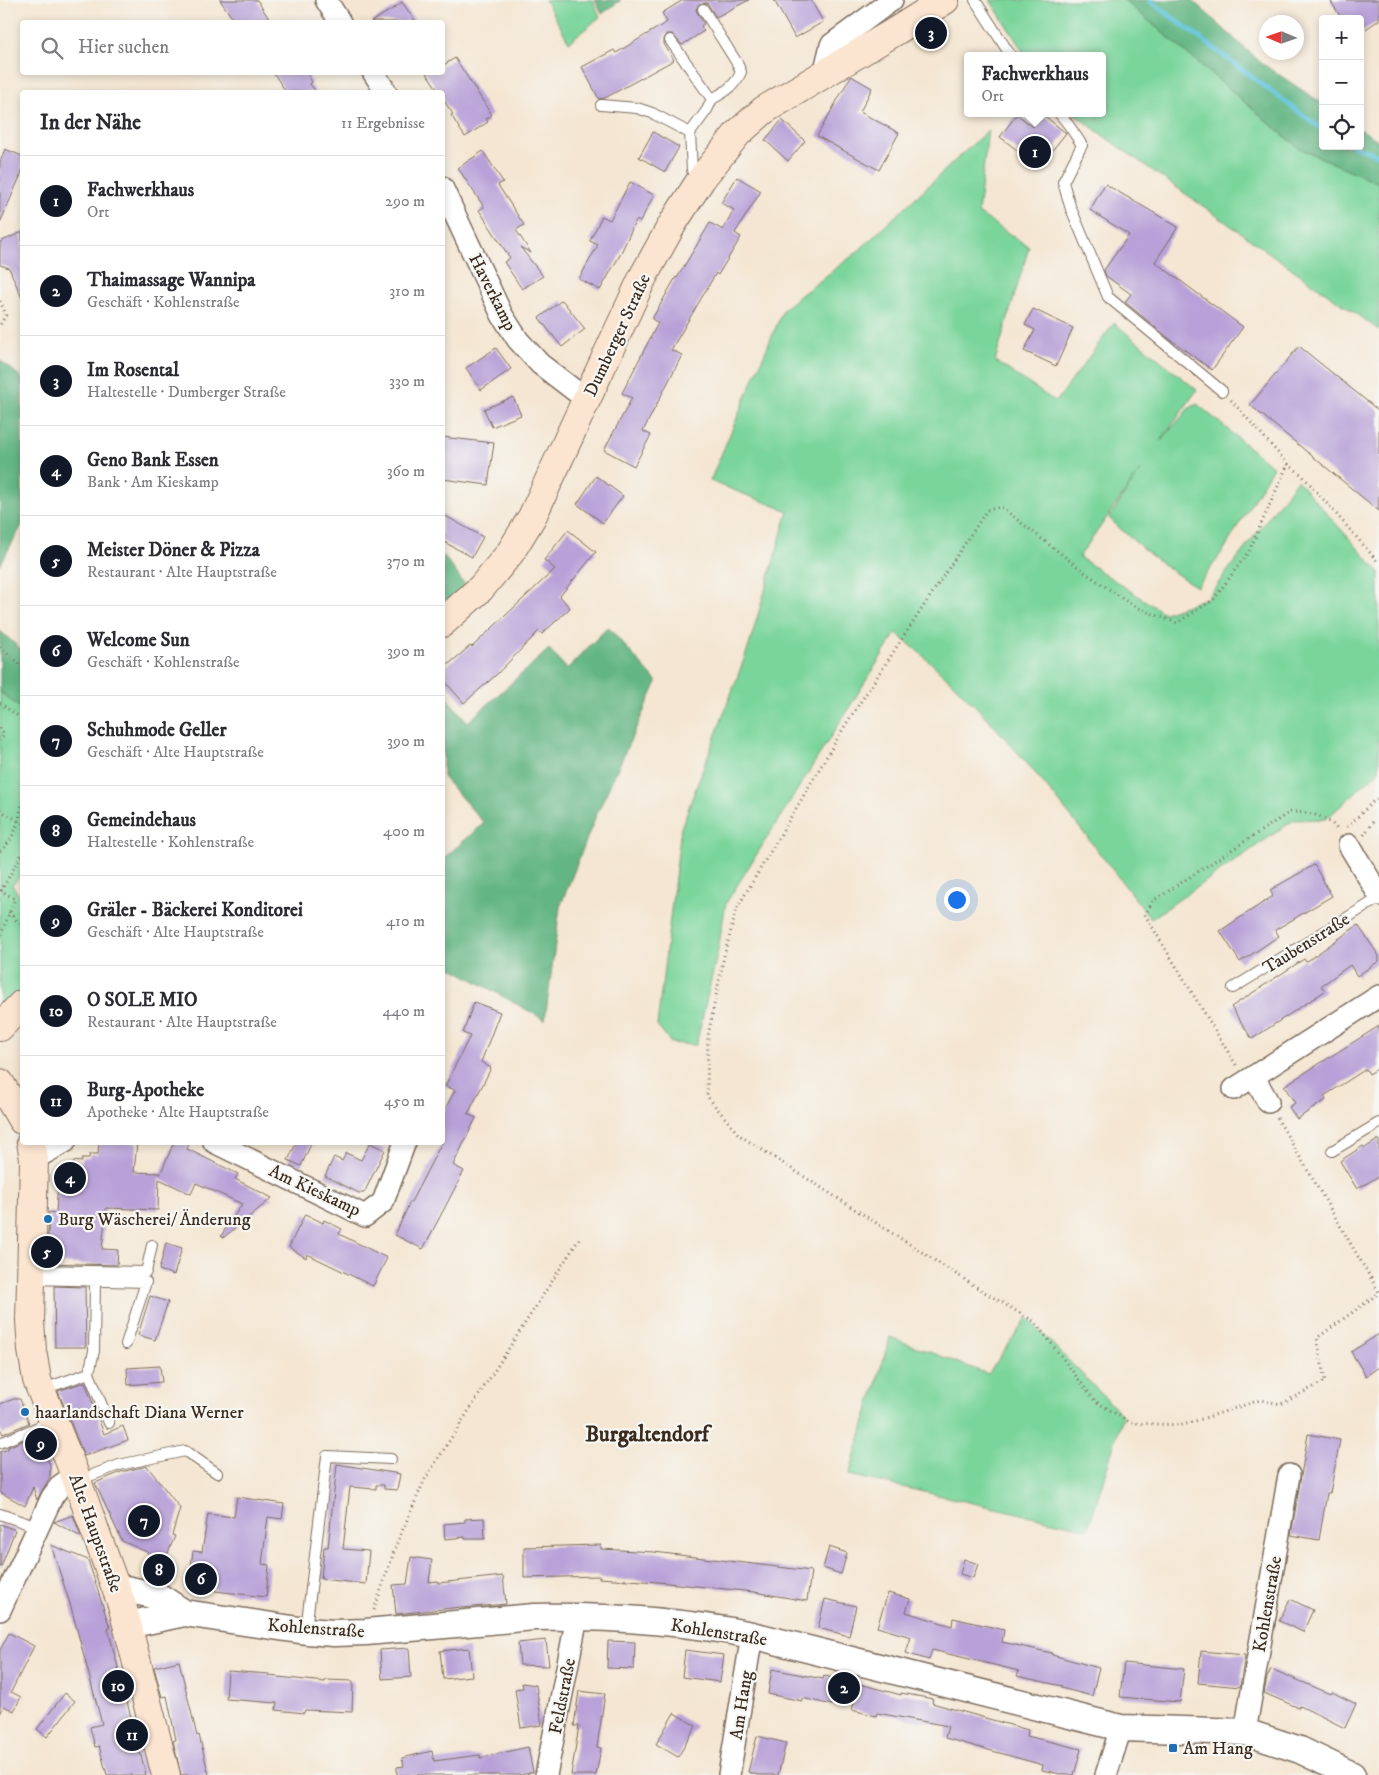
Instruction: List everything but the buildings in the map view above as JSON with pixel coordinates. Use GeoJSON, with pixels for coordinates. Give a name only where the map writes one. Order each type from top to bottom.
{"type":"FeatureCollection","features":[{"type":"Feature","properties":{"kind":"main road","name":"Dumberger Straße"},"geometry":{"type":"LineString","coordinates":[[445,620],[481,588],[510,553],[532,517],[644,275],[673,223],[702,178],[738,133],[764,110],[945,0]]}},
{"type":"Feature","properties":{"kind":"main road"},"geometry":{"type":"LineString","coordinates":[[0,1027],[20,1006]]}},
{"type":"Feature","properties":{"kind":"main road"},"geometry":{"type":"LineString","coordinates":[[0,1082],[20,1117]]}},
{"type":"Feature","properties":{"kind":"main road","name":"Alte Hauptstraße"},"geometry":{"type":"LineString","coordinates":[[32,1151],[30,1321],[37,1380],[116,1587],[128,1625],[166,1775]]}},
{"type":"Feature","properties":{"kind":"street"},"geometry":{"type":"LineString","coordinates":[[326,0],[339,20]]}},
{"type":"Feature","properties":{"kind":"street"},"geometry":{"type":"LineString","coordinates":[[824,74],[831,44],[892,0]]}},
{"type":"Feature","properties":{"kind":"street"},"geometry":{"type":"LineString","coordinates":[[375,75],[385,90]]}},
{"type":"Feature","properties":{"kind":"street","name":"Haverkamp"},"geometry":{"type":"LineString","coordinates":[[445,193],[502,315],[518,340],[540,364],[587,400]]}},
{"type":"Feature","properties":{"kind":"street","name":"Taubenstraße"},"geometry":{"type":"LineString","coordinates":[[1345,836],[1379,896]]}},
{"type":"Feature","properties":{"kind":"street"},"geometry":{"type":"LineString","coordinates":[[1234,1089],[1379,996]]}},
{"type":"Feature","properties":{"kind":"street"},"geometry":{"type":"LineString","coordinates":[[1254,1077],[1268,1102]]}},
{"type":"Feature","properties":{"kind":"street"},"geometry":{"type":"LineString","coordinates":[[32,1151],[55,1145]]}},
{"type":"Feature","properties":{"kind":"street","name":"Am Kieskamp"},"geometry":{"type":"LineString","coordinates":[[220,1145],[365,1216],[383,1202],[405,1145]]}},
{"type":"Feature","properties":{"kind":"street","name":"Kohlenstraße"},"geometry":{"type":"LineString","coordinates":[[1245,1732],[1290,1475]]}},
{"type":"Feature","properties":{"kind":"street"},"geometry":{"type":"LineString","coordinates":[[0,1610],[52,1497],[61,1485],[76,1478]]}},
{"type":"Feature","properties":{"kind":"street","name":"Kohlenstraße"},"geometry":{"type":"LineString","coordinates":[[116,1587],[158,1596],[184,1613]]}},
{"type":"Feature","properties":{"kind":"street","name":"Kohlenstraße"},"geometry":{"type":"LineString","coordinates":[[128,1625],[184,1613],[306,1631],[334,1633],[366,1632],[534,1617],[577,1617],[715,1628],[752,1635],[1121,1728],[1245,1732],[1300,1750],[1346,1774]]}},
{"type":"Feature","properties":{"kind":"street","name":"Feldstraße"},"geometry":{"type":"LineString","coordinates":[[546,1775],[577,1617]]}},
{"type":"Feature","properties":{"kind":"street","name":"Am Hang"},"geometry":{"type":"LineString","coordinates":[[730,1775],[752,1635]]}},
{"type":"Feature","properties":{"kind":"street"},"geometry":{"type":"LineString","coordinates":[[1106,1775],[1121,1728]]}},
{"type":"Feature","properties":{"kind":"lane"},"geometry":{"type":"LineString","coordinates":[[975,0],[1008,52]]}},
{"type":"Feature","properties":{"kind":"lane"},"geometry":{"type":"LineString","coordinates":[[702,178],[692,170],[690,133],[708,110],[712,99],[737,81],[741,72],[737,62],[703,9]]}},
{"type":"Feature","properties":{"kind":"lane"},"geometry":{"type":"LineString","coordinates":[[670,40],[712,99]]}},
{"type":"Feature","properties":{"kind":"lane"},"geometry":{"type":"LineString","coordinates":[[601,105],[636,108],[690,133]]}},
{"type":"Feature","properties":{"kind":"lane"},"geometry":{"type":"LineString","coordinates":[[1062,117],[1082,145],[1063,182],[1070,206],[1108,297],[1222,390]]}},
{"type":"Feature","properties":{"kind":"lane","name":"Taubenstraße"},"geometry":{"type":"LineString","coordinates":[[1233,988],[1379,896]]}},
{"type":"Feature","properties":{"kind":"lane"},"geometry":{"type":"LineString","coordinates":[[1332,1151],[1379,1123]]}},
{"type":"Feature","properties":{"kind":"lane"},"geometry":{"type":"LineString","coordinates":[[30,1274],[146,1272],[152,1245]]}},
{"type":"Feature","properties":{"kind":"lane"},"geometry":{"type":"LineString","coordinates":[[30,1274],[95,1280],[146,1282],[126,1344]]}},
{"type":"Feature","properties":{"kind":"lane"},"geometry":{"type":"LineString","coordinates":[[95,1280],[94,1351],[89,1373],[109,1423]]}},
{"type":"Feature","properties":{"kind":"lane"},"geometry":{"type":"LineString","coordinates":[[41,1390],[89,1373]]}},
{"type":"Feature","properties":{"kind":"lane"},"geometry":{"type":"LineString","coordinates":[[0,1444],[53,1420]]}},
{"type":"Feature","properties":{"kind":"lane"},"geometry":{"type":"LineString","coordinates":[[76,1478],[119,1465],[185,1451],[217,1474]]}},
{"type":"Feature","properties":{"kind":"lane"},"geometry":{"type":"LineString","coordinates":[[306,1631],[327,1456],[391,1459]]}},
{"type":"Feature","properties":{"kind":"lane"},"geometry":{"type":"LineString","coordinates":[[0,1514],[37,1527]]}},
{"type":"Feature","properties":{"kind":"path"},"geometry":{"type":"LineString","coordinates":[[0,301],[6,315],[0,325]]}},
{"type":"Feature","properties":{"kind":"path"},"geometry":{"type":"LineString","coordinates":[[1222,390],[1379,563]]}},
{"type":"Feature","properties":{"kind":"path"},"geometry":{"type":"LineString","coordinates":[[1268,1102],[1379,1293],[1317,1338],[1325,1381],[1281,1404],[1260,1400],[1183,1425],[1130,1423],[1095,1401],[1035,1322],[981,1290],[739,1135],[707,1096],[708,1036],[724,956],[737,908],[846,724],[987,510],[1001,507],[1087,574],[1136,607],[1177,623],[1214,599],[1249,551],[1288,464]]}},
{"type":"Feature","properties":{"kind":"path"},"geometry":{"type":"LineString","coordinates":[[0,647],[20,664]]}},
{"type":"Feature","properties":{"kind":"path"},"geometry":{"type":"LineString","coordinates":[[0,703],[20,717]]}},
{"type":"Feature","properties":{"kind":"path"},"geometry":{"type":"LineString","coordinates":[[0,728],[4,735],[0,741]]}},
{"type":"Feature","properties":{"kind":"path"},"geometry":{"type":"LineString","coordinates":[[1234,1089],[1236,1064],[1145,915],[1153,901],[1290,812],[1307,812],[1332,822],[1345,836],[1379,796]]}},
{"type":"Feature","properties":{"kind":"path"},"geometry":{"type":"LineString","coordinates":[[0,810],[20,822]]}},
{"type":"Feature","properties":{"kind":"path"},"geometry":{"type":"LineString","coordinates":[[0,851],[7,846],[20,825]]}},
{"type":"Feature","properties":{"kind":"path"},"geometry":{"type":"LineString","coordinates":[[0,937],[15,899],[1,890],[20,857]]}},
{"type":"Feature","properties":{"kind":"path"},"geometry":{"type":"LineString","coordinates":[[9,912],[20,925]]}},
{"type":"Feature","properties":{"kind":"path"},"geometry":{"type":"LineString","coordinates":[[366,1632],[397,1543],[425,1478],[582,1236]]}},
{"type":"Feature","properties":{"kind":"green space"},"geometry":{"type":"Polygon","coordinates":[[[545,0],[593,0],[600,17],[569,42],[545,0]]]}},
{"type":"Feature","properties":{"kind":"green space"},"geometry":{"type":"Polygon","coordinates":[[[595,0],[621,0],[602,14],[595,0]]]}},
{"type":"Feature","properties":{"kind":"green space"},"geometry":{"type":"Polygon","coordinates":[[[990,0],[1124,0],[1299,148],[1379,183],[1379,330],[1078,117],[1106,117],[1106,52],[1023,52],[990,0]]]}},
{"type":"Feature","properties":{"kind":"green space"},"geometry":{"type":"Polygon","coordinates":[[[1124,0],[1192,0],[1260,62],[1319,101],[1319,150],[1364,150],[1364,132],[1379,141],[1379,183],[1299,148],[1124,0]]]}},
{"type":"Feature","properties":{"kind":"green space"},"geometry":{"type":"Polygon","coordinates":[[[988,130],[978,213],[1029,247],[995,361],[1056,402],[1114,323],[1197,390],[1160,442],[1188,409],[1197,404],[1273,467],[1225,548],[1197,587],[1151,555],[1109,518],[1141,469],[1079,557],[1164,613],[1207,598],[1297,480],[1379,572],[1379,771],[1326,819],[1294,820],[1151,919],[1032,769],[1000,733],[933,664],[896,633],[726,903],[718,950],[696,1045],[671,1043],[657,1026],[681,828],[749,646],[788,511],[710,481],[784,308],[856,253],[988,130]]]}},
{"type":"Feature","properties":{"kind":"green space"},"geometry":{"type":"Polygon","coordinates":[[[0,360],[20,376],[20,529],[0,565],[0,360]]]}},
{"type":"Feature","properties":{"kind":"green space"},"geometry":{"type":"Polygon","coordinates":[[[445,558],[466,586],[445,605],[445,558]]]}},
{"type":"Feature","properties":{"kind":"green space"},"geometry":{"type":"Polygon","coordinates":[[[608,627],[657,682],[595,818],[560,907],[545,1020],[445,964],[445,857],[484,823],[445,779],[445,696],[468,722],[549,649],[567,669],[608,627]]]}},
{"type":"Feature","properties":{"kind":"green space"},"geometry":{"type":"Polygon","coordinates":[[[0,631],[20,648],[20,707],[0,692],[0,631]]]}},
{"type":"Feature","properties":{"kind":"green space"},"geometry":{"type":"Polygon","coordinates":[[[0,692],[20,707],[20,876],[12,885],[20,896],[20,1002],[0,1023],[0,692]]]}},
{"type":"Feature","properties":{"kind":"green space"},"geometry":{"type":"Polygon","coordinates":[[[1027,1318],[1123,1416],[1088,1529],[849,1475],[890,1337],[988,1374],[1027,1318]]]}},
{"type":"Feature","properties":{"kind":"waterway"},"geometry":{"type":"LineString","coordinates":[[1149,0],[1319,127]]}},
{"type":"Feature","properties":{"kind":"waterway"},"geometry":{"type":"LineString","coordinates":[[1364,150],[1379,155]]}},
{"type":"Feature","properties":{"kind":"place","name":"Im Rosental"},"geometry":{"type":"Point","coordinates":[931,33]}},
{"type":"Feature","properties":{"kind":"place","name":"Fachwerkhaus"},"geometry":{"type":"Point","coordinates":[1035,152]}},
{"type":"Feature","properties":{"kind":"place","name":"Geno Bank Essen"},"geometry":{"type":"Point","coordinates":[70,1178]}},
{"type":"Feature","properties":{"kind":"place","name":"Burg Wäscherei/ Änderung"},"geometry":{"type":"Point","coordinates":[48,1219]}},
{"type":"Feature","properties":{"kind":"place","name":"Meister Döner & Pizza"},"geometry":{"type":"Point","coordinates":[47,1252]}},
{"type":"Feature","properties":{"kind":"place","name":"haarlandschaft Diana Werner"},"geometry":{"type":"Point","coordinates":[25,1412]}},
{"type":"Feature","properties":{"kind":"place","name":"Gräler - Bäckerei Konditorei"},"geometry":{"type":"Point","coordinates":[41,1444]}},
{"type":"Feature","properties":{"kind":"place","name":"Schuhmode Geller"},"geometry":{"type":"Point","coordinates":[144,1521]}},
{"type":"Feature","properties":{"kind":"place","name":"Gemeindehaus"},"geometry":{"type":"Point","coordinates":[159,1570]}},
{"type":"Feature","properties":{"kind":"place","name":"Welcome Sun"},"geometry":{"type":"Point","coordinates":[201,1579]}},
{"type":"Feature","properties":{"kind":"place","name":"O SOLE MIO"},"geometry":{"type":"Point","coordinates":[118,1686]}},
{"type":"Feature","properties":{"kind":"place","name":"Thaimassage Wannipa"},"geometry":{"type":"Point","coordinates":[844,1688]}},
{"type":"Feature","properties":{"kind":"place","name":"Burg-Apotheke"},"geometry":{"type":"Point","coordinates":[132,1735]}},
{"type":"Feature","properties":{"kind":"place","name":"Am Hang"},"geometry":{"type":"Point","coordinates":[1173,1748]}},
{"type":"Feature","properties":{"kind":"district","name":"Burgaltendorf"},"geometry":{"type":"Point","coordinates":[647,1433]}}]}
